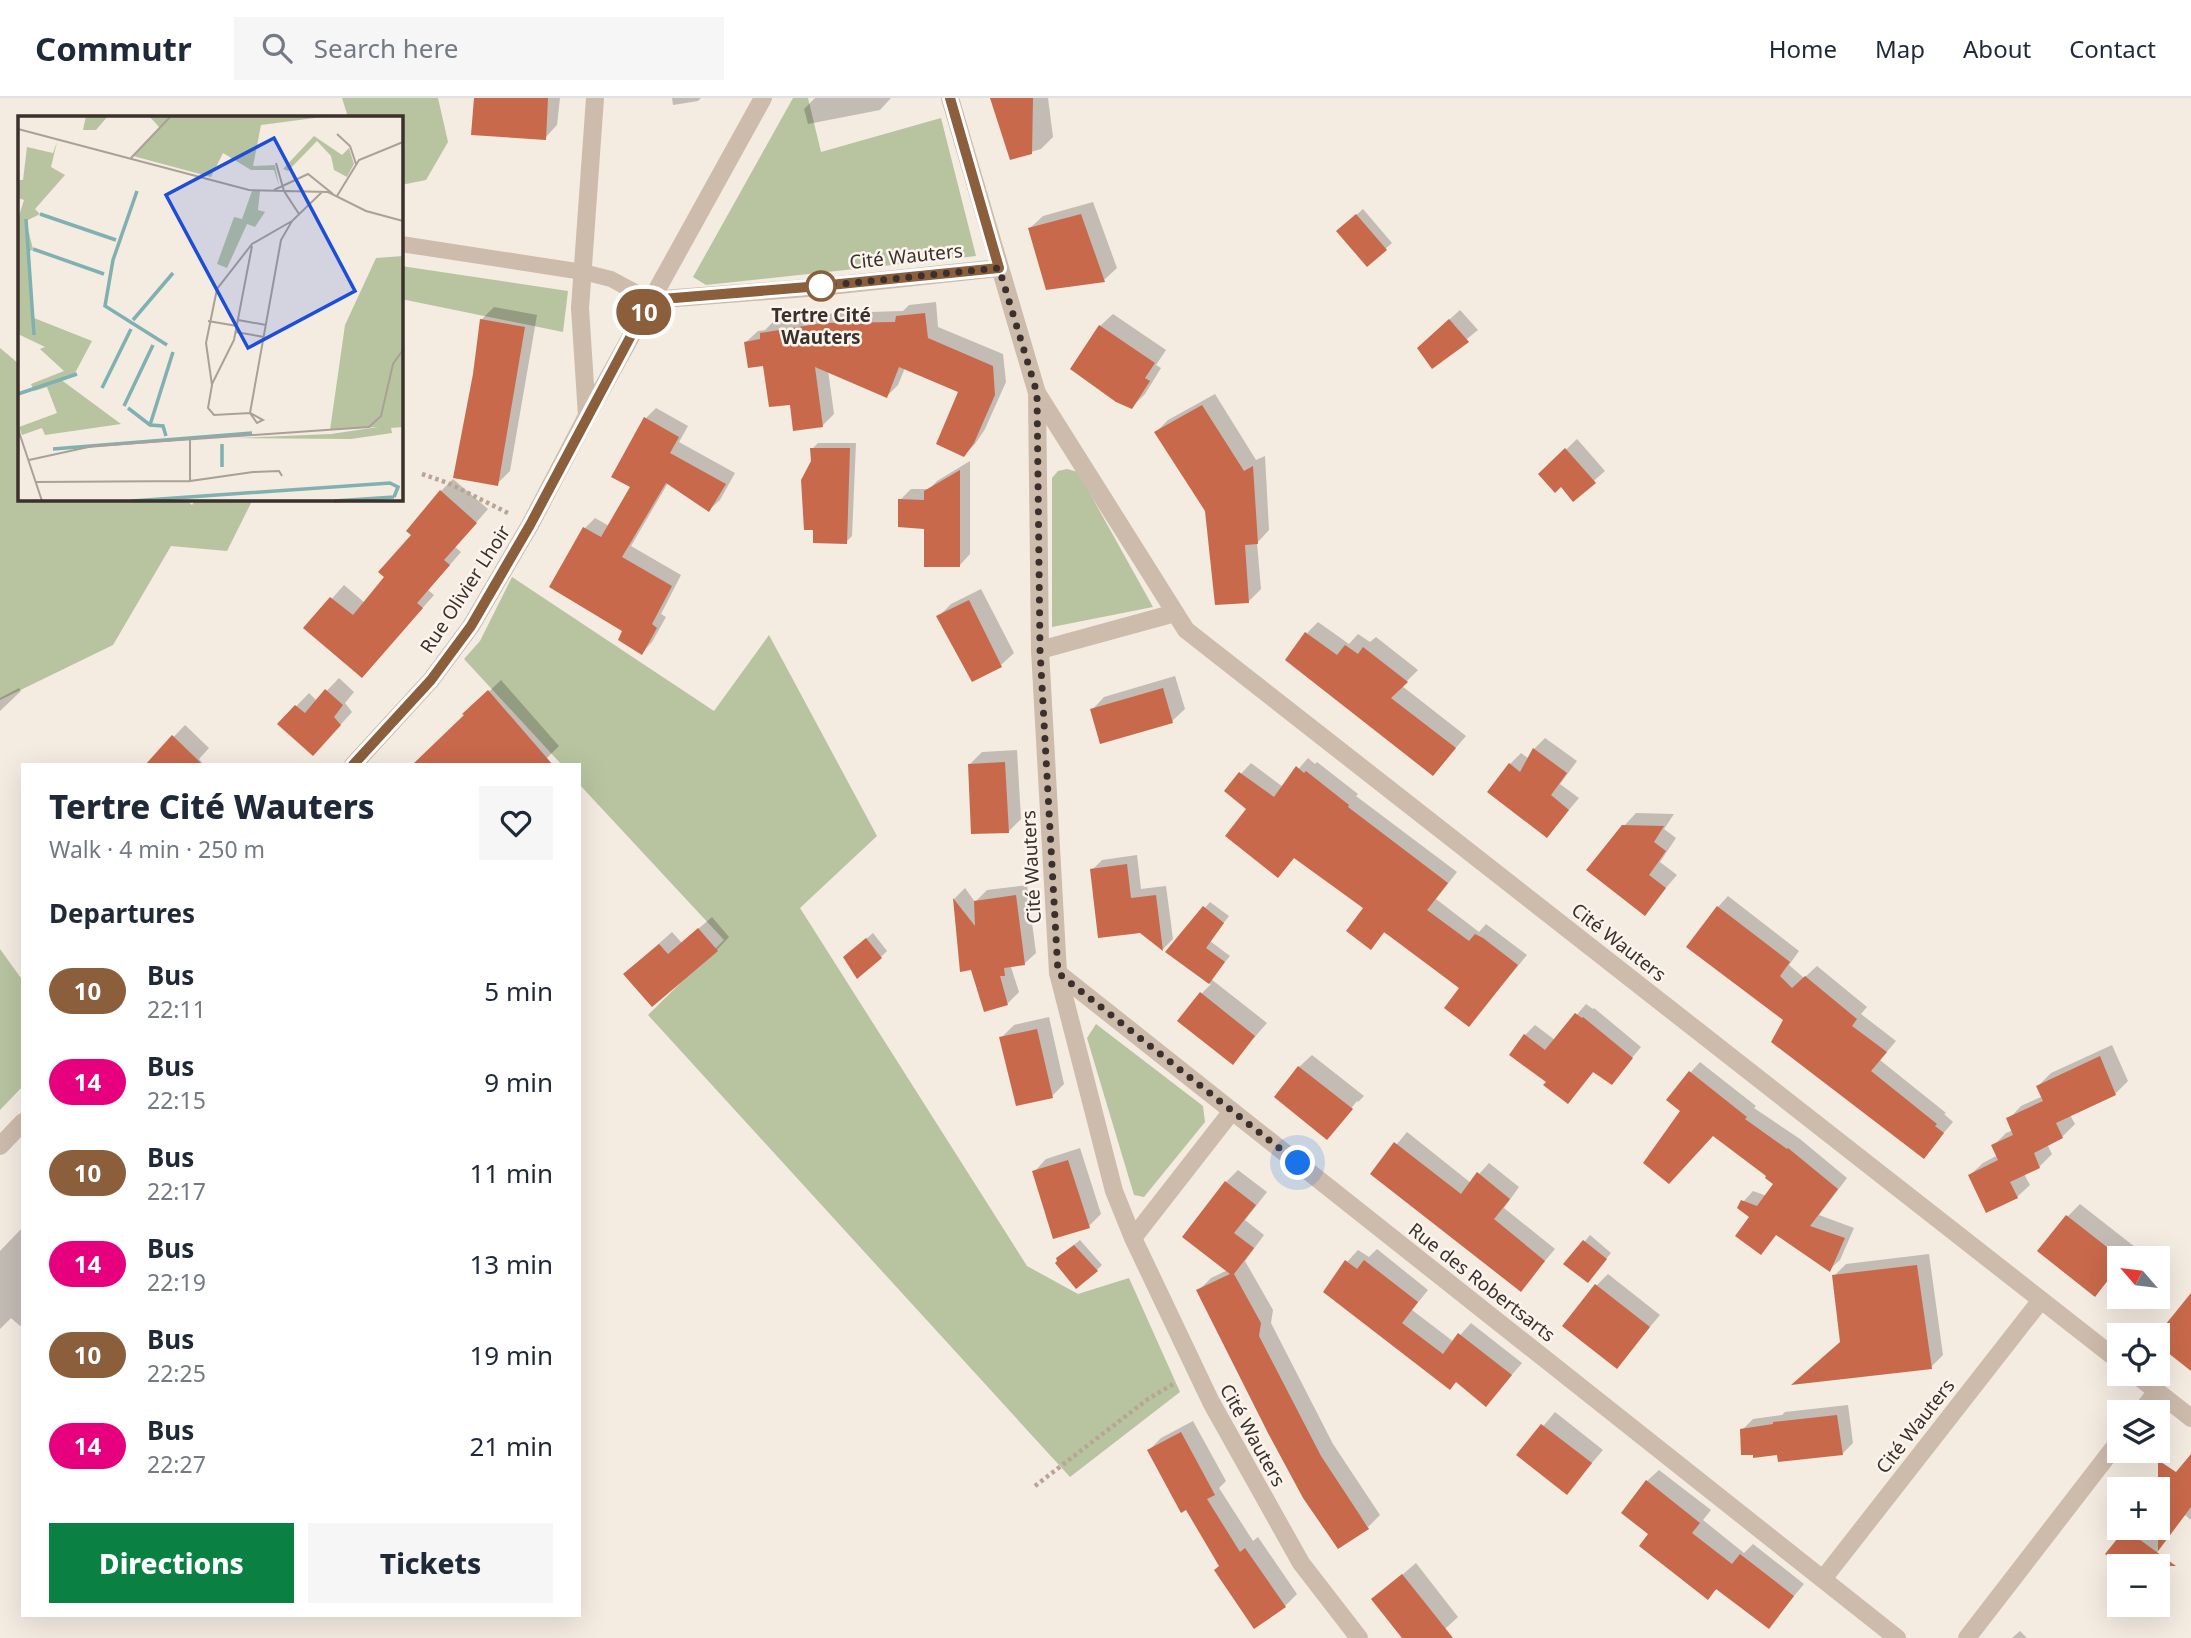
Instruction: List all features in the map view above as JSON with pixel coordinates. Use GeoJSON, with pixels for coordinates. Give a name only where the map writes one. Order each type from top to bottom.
{"type":"FeatureCollection","features":[{"type":"Feature","properties":{"kind":"street"},"geometry":{"type":"LineString","coordinates":[[587,416],[580,308],[596,98]]}},
{"type":"Feature","properties":{"kind":"street","name":"Rue Olivier Lhoir"},"geometry":{"type":"LineString","coordinates":[[355,763],[431,680],[471,626],[530,525],[650,300],[763,98]]}},
{"type":"Feature","properties":{"kind":"street","name":"Cité Wauters"},"geometry":{"type":"LineString","coordinates":[[950,98],[1037,393],[1186,630],[2107,1352]]}},
{"type":"Feature","properties":{"kind":"street","name":"Cité Wauters"},"geometry":{"type":"LineString","coordinates":[[650,300],[999,268]]}},
{"type":"Feature","properties":{"kind":"street","name":"Cité Wauters"},"geometry":{"type":"LineString","coordinates":[[1037,393],[1040,650],[1058,973],[1114,1191],[1194,1371],[1301,1563],[1359,1638]]}},
{"type":"Feature","properties":{"kind":"street"},"geometry":{"type":"LineString","coordinates":[[1040,650],[1175,613]]}},
{"type":"Feature","properties":{"kind":"street","name":"Rue des Robertsarts"},"geometry":{"type":"LineString","coordinates":[[1058,973],[1823,1579],[1875,1631],[1897,1638]]}},
{"type":"Feature","properties":{"kind":"street"},"geometry":{"type":"LineString","coordinates":[[1133,1238],[1232,1111]]}},
{"type":"Feature","properties":{"kind":"street"},"geometry":{"type":"LineString","coordinates":[[0,1146],[21,1124]]}},
{"type":"Feature","properties":{"kind":"street","name":"Cité Wauters"},"geometry":{"type":"LineString","coordinates":[[1823,1579],[2041,1300]]}},
{"type":"Feature","properties":{"kind":"street"},"geometry":{"type":"LineString","coordinates":[[2151,1386],[2191,1418]]}},
{"type":"Feature","properties":{"kind":"street"},"geometry":{"type":"LineString","coordinates":[[2150,1400],[2157,1391]]}},
{"type":"Feature","properties":{"kind":"street"},"geometry":{"type":"LineString","coordinates":[[1967,1638],[2107,1457]]}},
{"type":"Feature","properties":{"kind":"lane"},"geometry":{"type":"LineString","coordinates":[[402,244],[583,272],[611,279],[650,300]]}},
{"type":"Feature","properties":{"kind":"path"},"geometry":{"type":"LineString","coordinates":[[422,474],[495,505]]}},
{"type":"Feature","properties":{"kind":"path"},"geometry":{"type":"LineString","coordinates":[[1035,1486],[1148,1399],[1194,1371]]}},
{"type":"Feature","properties":{"kind":"green space"},"geometry":{"type":"Polygon","coordinates":[[[342,98],[438,98],[448,142],[426,180],[402,185],[402,116],[348,116],[342,98]]]}},
{"type":"Feature","properties":{"kind":"green space"},"geometry":{"type":"Polygon","coordinates":[[[793,98],[808,98],[821,152],[941,118],[976,256],[706,285],[693,277],[793,98]]]}},
{"type":"Feature","properties":{"kind":"green space"},"geometry":{"type":"Polygon","coordinates":[[[402,266],[568,291],[563,332],[402,299],[402,266]]]}},
{"type":"Feature","properties":{"kind":"green space"},"geometry":{"type":"Polygon","coordinates":[[[0,348],[18,363],[18,500],[186,500],[192,505],[195,500],[252,500],[227,551],[171,546],[113,645],[0,700],[0,348]]]}},
{"type":"Feature","properties":{"kind":"green space"},"geometry":{"type":"Polygon","coordinates":[[[1067,469],[1078,472],[1153,607],[1052,627],[1052,478],[1058,471],[1067,469]]]}},
{"type":"Feature","properties":{"kind":"green space"},"geometry":{"type":"Polygon","coordinates":[[[512,577],[714,711],[769,635],[877,836],[800,908],[1027,1266],[1078,1294],[1129,1278],[1180,1392],[1070,1477],[648,1015],[724,940],[581,786],[581,763],[560,763],[464,659],[480,641],[512,577]]]}},
{"type":"Feature","properties":{"kind":"green space"},"geometry":{"type":"Polygon","coordinates":[[[0,949],[21,978],[21,1088],[0,1110],[0,949]]]}},
{"type":"Feature","properties":{"kind":"green space"},"geometry":{"type":"Polygon","coordinates":[[[1096,1024],[1203,1106],[1205,1122],[1144,1197],[1134,1195],[1087,1038],[1096,1024]]]}},
{"type":"Feature","properties":{"kind":"building"},"geometry":{"type":"Polygon","coordinates":[[[474,98],[548,98],[546,140],[471,135],[474,98]]]}},
{"type":"Feature","properties":{"kind":"building"},"geometry":{"type":"Polygon","coordinates":[[[990,98],[1033,98],[1032,154],[1010,160],[990,98]]]}},
{"type":"Feature","properties":{"kind":"building"},"geometry":{"type":"Polygon","coordinates":[[[1081,214],[1105,282],[1046,290],[1028,228],[1081,214]]]}},
{"type":"Feature","properties":{"kind":"building"},"geometry":{"type":"Polygon","coordinates":[[[1356,214],[1387,250],[1367,267],[1336,231],[1356,214]]]}},
{"type":"Feature","properties":{"kind":"building"},"geometry":{"type":"Polygon","coordinates":[[[925,313],[928,338],[993,366],[995,395],[974,443],[964,457],[936,444],[958,392],[899,367],[887,398],[815,367],[823,427],[793,431],[790,405],[769,407],[763,366],[748,368],[744,342],[760,339],[760,333],[823,323],[895,322],[896,316],[925,313]]]}},
{"type":"Feature","properties":{"kind":"building"},"geometry":{"type":"Polygon","coordinates":[[[480,319],[525,327],[498,486],[453,478],[473,374],[480,319]]]}},
{"type":"Feature","properties":{"kind":"building"},"geometry":{"type":"Polygon","coordinates":[[[1449,319],[1469,342],[1432,369],[1417,348],[1449,319]]]}},
{"type":"Feature","properties":{"kind":"building"},"geometry":{"type":"Polygon","coordinates":[[[1099,325],[1155,363],[1145,378],[1150,381],[1132,409],[1116,402],[1070,369],[1099,325]]]}},
{"type":"Feature","properties":{"kind":"building"},"geometry":{"type":"Polygon","coordinates":[[[1202,405],[1244,471],[1253,466],[1258,544],[1245,545],[1249,603],[1215,605],[1205,511],[1154,432],[1202,405]]]}},
{"type":"Feature","properties":{"kind":"building"},"geometry":{"type":"Polygon","coordinates":[[[644,417],[679,437],[670,453],[726,484],[709,512],[666,483],[622,557],[672,586],[652,624],[657,628],[642,655],[618,640],[622,631],[549,587],[583,527],[601,537],[630,487],[611,477],[644,417]]]}},
{"type":"Feature","properties":{"kind":"building"},"geometry":{"type":"Polygon","coordinates":[[[810,448],[850,448],[847,544],[813,543],[813,530],[804,530],[801,480],[811,461],[810,448]]]}},
{"type":"Feature","properties":{"kind":"building"},"geometry":{"type":"Polygon","coordinates":[[[1565,448],[1596,483],[1573,502],[1561,487],[1555,493],[1538,474],[1565,448]]]}},
{"type":"Feature","properties":{"kind":"building"},"geometry":{"type":"Polygon","coordinates":[[[960,470],[960,567],[924,567],[924,529],[898,527],[898,499],[924,500],[924,491],[960,470]]]}},
{"type":"Feature","properties":{"kind":"building"},"geometry":{"type":"Polygon","coordinates":[[[440,490],[477,523],[444,560],[450,565],[417,603],[423,608],[362,678],[303,628],[330,597],[353,615],[384,577],[378,572],[411,535],[406,531],[440,490]]]}},
{"type":"Feature","properties":{"kind":"building"},"geometry":{"type":"Polygon","coordinates":[[[969,600],[1002,667],[972,682],[936,616],[969,600]]]}},
{"type":"Feature","properties":{"kind":"building"},"geometry":{"type":"Polygon","coordinates":[[[1305,632],[1337,655],[1345,645],[1358,654],[1363,647],[1408,682],[1391,698],[1456,748],[1433,776],[1285,660],[1305,632]]]}},
{"type":"Feature","properties":{"kind":"building"},"geometry":{"type":"Polygon","coordinates":[[[1163,688],[1173,723],[1100,744],[1090,709],[1163,688]]]}},
{"type":"Feature","properties":{"kind":"building"},"geometry":{"type":"Polygon","coordinates":[[[325,689],[343,705],[334,717],[341,725],[313,756],[277,724],[295,705],[305,713],[325,689]]]}},
{"type":"Feature","properties":{"kind":"building"},"geometry":{"type":"Polygon","coordinates":[[[488,690],[551,763],[414,763],[464,715],[462,714],[488,690]]]}},
{"type":"Feature","properties":{"kind":"building"},"geometry":{"type":"Polygon","coordinates":[[[172,735],[201,763],[147,763],[172,735]]]}},
{"type":"Feature","properties":{"kind":"building"},"geometry":{"type":"Polygon","coordinates":[[[1533,748],[1567,773],[1551,795],[1569,810],[1547,838],[1487,792],[1509,763],[1520,772],[1533,748]]]}},
{"type":"Feature","properties":{"kind":"building"},"geometry":{"type":"Polygon","coordinates":[[[1005,762],[1009,833],[971,834],[968,764],[1005,762]]]}},
{"type":"Feature","properties":{"kind":"building"},"geometry":{"type":"Polygon","coordinates":[[[1296,766],[1304,773],[1306,771],[1349,805],[1348,807],[1448,883],[1427,910],[1469,941],[1475,934],[1483,938],[1518,965],[1469,1027],[1444,1008],[1459,988],[1384,932],[1371,950],[1346,931],[1363,908],[1294,858],[1278,878],[1225,836],[1246,809],[1224,791],[1239,772],[1274,797],[1296,766]]]}},
{"type":"Feature","properties":{"kind":"building"},"geometry":{"type":"Polygon","coordinates":[[[1622,825],[1664,826],[1654,842],[1666,851],[1649,875],[1666,888],[1645,916],[1586,870],[1622,825]]]}},
{"type":"Feature","properties":{"kind":"building"},"geometry":{"type":"Polygon","coordinates":[[[1127,864],[1131,898],[1156,895],[1163,951],[1140,933],[1098,938],[1090,869],[1127,864]]]}},
{"type":"Feature","properties":{"kind":"building"},"geometry":{"type":"Polygon","coordinates":[[[1016,895],[1025,965],[1004,968],[1005,976],[1000,976],[1008,1005],[984,1012],[971,970],[960,972],[953,898],[975,926],[974,901],[1016,895]]]}},
{"type":"Feature","properties":{"kind":"building"},"geometry":{"type":"Polygon","coordinates":[[[1203,906],[1224,923],[1206,948],[1225,962],[1209,984],[1165,952],[1203,906]]]}},
{"type":"Feature","properties":{"kind":"building"},"geometry":{"type":"Polygon","coordinates":[[[1717,906],[1790,962],[1780,976],[1792,988],[1805,976],[1857,1019],[1852,1026],[1887,1052],[1871,1071],[1937,1124],[1935,1126],[1944,1133],[1924,1159],[1771,1042],[1783,1020],[1686,947],[1717,906]]]}},
{"type":"Feature","properties":{"kind":"building"},"geometry":{"type":"Polygon","coordinates":[[[698,928],[718,951],[652,1007],[623,974],[659,944],[668,954],[698,928]]]}},
{"type":"Feature","properties":{"kind":"building"},"geometry":{"type":"Polygon","coordinates":[[[866,938],[882,958],[857,979],[843,957],[866,938]]]}},
{"type":"Feature","properties":{"kind":"building"},"geometry":{"type":"Polygon","coordinates":[[[1200,992],[1255,1036],[1233,1065],[1177,1021],[1200,992]]]}},
{"type":"Feature","properties":{"kind":"building"},"geometry":{"type":"Polygon","coordinates":[[[1575,1013],[1633,1058],[1612,1085],[1593,1072],[1568,1104],[1543,1085],[1546,1082],[1509,1055],[1524,1034],[1545,1050],[1575,1013]]]}},
{"type":"Feature","properties":{"kind":"building"},"geometry":{"type":"Polygon","coordinates":[[[1037,1029],[1053,1098],[1016,1106],[999,1037],[1037,1029]]]}},
{"type":"Feature","properties":{"kind":"building"},"geometry":{"type":"Polygon","coordinates":[[[2100,1056],[2116,1095],[2056,1123],[2063,1138],[2034,1153],[2040,1168],[2010,1182],[2018,1198],[1986,1213],[1968,1175],[1998,1160],[1991,1145],[2013,1135],[2006,1118],[2043,1101],[2036,1086],[2100,1056]]]}},
{"type":"Feature","properties":{"kind":"building"},"geometry":{"type":"Polygon","coordinates":[[[1298,1066],[1353,1109],[1327,1140],[1274,1097],[1298,1066]]]}},
{"type":"Feature","properties":{"kind":"building"},"geometry":{"type":"Polygon","coordinates":[[[1689,1071],[1747,1117],[1745,1119],[1788,1148],[1838,1189],[1810,1226],[1845,1238],[1830,1272],[1776,1235],[1761,1255],[1735,1236],[1749,1217],[1737,1208],[1741,1200],[1757,1206],[1773,1184],[1713,1136],[1669,1184],[1643,1163],[1680,1111],[1666,1100],[1689,1071]]]}},
{"type":"Feature","properties":{"kind":"building"},"geometry":{"type":"Polygon","coordinates":[[[1394,1142],[1461,1194],[1477,1172],[1510,1199],[1494,1219],[1545,1261],[1521,1292],[1370,1174],[1394,1142]]]}},
{"type":"Feature","properties":{"kind":"building"},"geometry":{"type":"Polygon","coordinates":[[[1068,1160],[1090,1228],[1053,1239],[1032,1171],[1068,1160]]]}},
{"type":"Feature","properties":{"kind":"building"},"geometry":{"type":"Polygon","coordinates":[[[1225,1181],[1256,1205],[1234,1233],[1254,1248],[1234,1274],[1261,1323],[1259,1336],[1321,1456],[1369,1529],[1338,1549],[1303,1498],[1196,1290],[1230,1274],[1182,1237],[1225,1181]]]}},
{"type":"Feature","properties":{"kind":"building"},"geometry":{"type":"Polygon","coordinates":[[[2066,1215],[2107,1247],[2107,1282],[2095,1297],[2037,1251],[2066,1215]]]}},
{"type":"Feature","properties":{"kind":"building"},"geometry":{"type":"Polygon","coordinates":[[[1583,1240],[1607,1259],[1588,1283],[1563,1264],[1583,1240]]]}},
{"type":"Feature","properties":{"kind":"building"},"geometry":{"type":"Polygon","coordinates":[[[1074,1245],[1098,1271],[1076,1289],[1055,1263],[1056,1258],[1074,1245]]]}},
{"type":"Feature","properties":{"kind":"building"},"geometry":{"type":"Polygon","coordinates":[[[1345,1260],[1357,1269],[1364,1260],[1418,1302],[1402,1323],[1443,1354],[1458,1333],[1512,1375],[1486,1407],[1456,1382],[1450,1390],[1323,1292],[1345,1260]]]}},
{"type":"Feature","properties":{"kind":"building"},"geometry":{"type":"Polygon","coordinates":[[[1917,1265],[1932,1369],[1791,1385],[1840,1342],[1832,1275],[1917,1265]]]}},
{"type":"Feature","properties":{"kind":"building"},"geometry":{"type":"Polygon","coordinates":[[[1595,1284],[1650,1327],[1617,1369],[1562,1326],[1595,1284]]]}},
{"type":"Feature","properties":{"kind":"building"},"geometry":{"type":"Polygon","coordinates":[[[2191,1293],[2191,1371],[2170,1354],[2170,1323],[2167,1323],[2191,1293]]]}},
{"type":"Feature","properties":{"kind":"building"},"geometry":{"type":"Polygon","coordinates":[[[1837,1415],[1843,1455],[1778,1462],[1777,1455],[1753,1458],[1753,1455],[1741,1455],[1740,1429],[1773,1422],[1837,1415]]]}},
{"type":"Feature","properties":{"kind":"building"},"geometry":{"type":"Polygon","coordinates":[[[1541,1424],[1592,1463],[1567,1495],[1516,1455],[1541,1424]]]}},
{"type":"Feature","properties":{"kind":"building"},"geometry":{"type":"Polygon","coordinates":[[[1181,1432],[1215,1495],[1207,1499],[1240,1552],[1245,1548],[1286,1607],[1254,1629],[1214,1570],[1219,1566],[1186,1510],[1181,1513],[1147,1450],[1181,1432]]]}},
{"type":"Feature","properties":{"kind":"building"},"geometry":{"type":"Polygon","coordinates":[[[2191,1454],[2191,1507],[2170,1535],[2170,1477],[2158,1477],[2158,1463],[2176,1472],[2191,1454]]]}},
{"type":"Feature","properties":{"kind":"building"},"geometry":{"type":"Polygon","coordinates":[[[1646,1480],[1700,1523],[1692,1533],[1732,1564],[1740,1554],[1794,1596],[1769,1629],[1716,1589],[1708,1600],[1639,1546],[1648,1534],[1621,1513],[1646,1480]]]}},
{"type":"Feature","properties":{"kind":"building"},"geometry":{"type":"Polygon","coordinates":[[[2116,1540],[2140,1540],[2159,1554],[2107,1555],[2105,1554],[2116,1540]]]}},
{"type":"Feature","properties":{"kind":"building"},"geometry":{"type":"Polygon","coordinates":[[[2158,1540],[2166,1540],[2158,1551],[2158,1540]]]}},
{"type":"Feature","properties":{"kind":"building"},"geometry":{"type":"Polygon","coordinates":[[[1402,1574],[1453,1638],[1402,1638],[1394,1628],[1371,1599],[1402,1574]]]}},
{"type":"Feature","properties":{"kind":"bus line","name":"10"},"geometry":{"type":"LineString","coordinates":[[355,763],[431,680],[471,626],[530,525],[650,300],[999,268],[950,98]]}},
{"type":"Feature","properties":{"kind":"place","name":"Tertre Cité Wauters"},"geometry":{"type":"Point","coordinates":[821,286]}},
{"type":"Feature","properties":{"kind":"route"},"geometry":{"type":"LineString","coordinates":[[821,286],[999,268],[1037,393],[1040,650],[1058,973],[1298,1163]]}}]}
